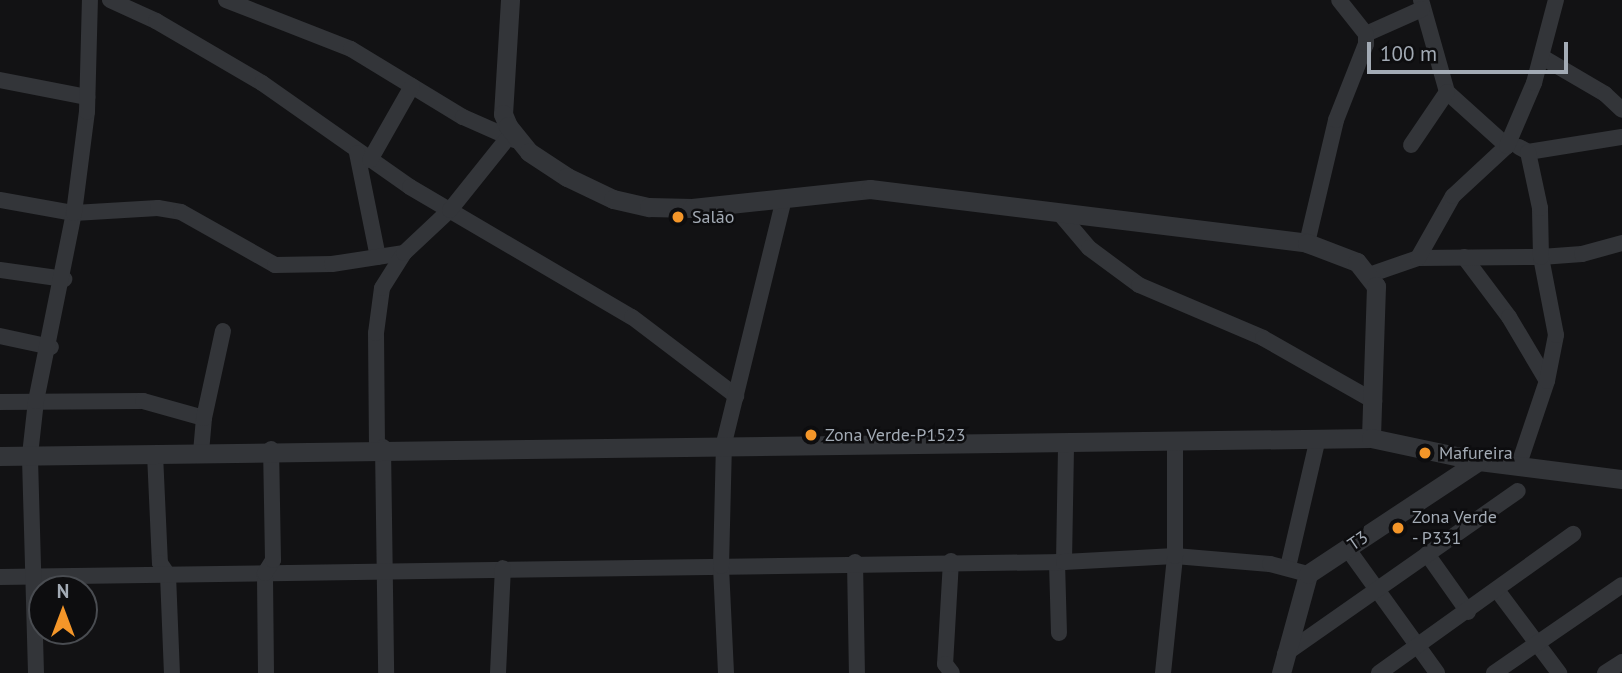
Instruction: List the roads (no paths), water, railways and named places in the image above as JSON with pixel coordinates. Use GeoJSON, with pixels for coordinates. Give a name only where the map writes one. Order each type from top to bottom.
{"type":"FeatureCollection","features":[{"type":"Feature","properties":{"kind":"street"},"geometry":{"type":"LineString","coordinates":[[32,575],[30,455],[36,401],[51,347],[74,213],[87,97],[90,0]]}},
{"type":"Feature","properties":{"kind":"street"},"geometry":{"type":"LineString","coordinates":[[110,0],[156,21],[262,83],[364,157],[632,317],[736,396]]}},
{"type":"Feature","properties":{"kind":"street"},"geometry":{"type":"LineString","coordinates":[[226,0],[351,49],[412,86],[512,140],[566,177],[613,199],[649,207],[692,208],[870,189],[1061,215],[1307,243],[1357,262],[1376,286],[1371,438]]}},
{"type":"Feature","properties":{"kind":"street"},"geometry":{"type":"LineString","coordinates":[[510,0],[503,114],[512,140]]}},
{"type":"Feature","properties":{"kind":"street"},"geometry":{"type":"LineString","coordinates":[[1307,243],[1336,120],[1361,63],[1366,34],[1339,0]]}},
{"type":"Feature","properties":{"kind":"street"},"geometry":{"type":"LineString","coordinates":[[1418,258],[1453,196],[1508,144],[1542,57],[1556,0]]}},
{"type":"Feature","properties":{"kind":"street"},"geometry":{"type":"LineString","coordinates":[[1366,34],[1421,4],[1447,92],[1508,144],[1528,152],[1622,137]]}},
{"type":"Feature","properties":{"kind":"street"},"geometry":{"type":"LineString","coordinates":[[1542,57],[1605,94],[1622,110]]}},
{"type":"Feature","properties":{"kind":"street"},"geometry":{"type":"LineString","coordinates":[[0,80],[87,97]]}},
{"type":"Feature","properties":{"kind":"street"},"geometry":{"type":"LineString","coordinates":[[378,257],[364,157],[412,86]]}},
{"type":"Feature","properties":{"kind":"street"},"geometry":{"type":"LineString","coordinates":[[1411,145],[1447,92]]}},
{"type":"Feature","properties":{"kind":"street"},"geometry":{"type":"LineString","coordinates":[[386,673],[377,306],[382,288],[404,253],[450,210],[512,140]]}},
{"type":"Feature","properties":{"kind":"street"},"geometry":{"type":"LineString","coordinates":[[1519,464],[1547,382],[1556,321],[1541,257],[1540,208],[1528,152]]}},
{"type":"Feature","properties":{"kind":"street"},"geometry":{"type":"LineString","coordinates":[[726,673],[721,566],[724,443],[784,198]]}},
{"type":"Feature","properties":{"kind":"street"},"geometry":{"type":"LineString","coordinates":[[0,200],[74,213],[158,208],[181,212],[275,265],[320,265],[404,253]]}},
{"type":"Feature","properties":{"kind":"street"},"geometry":{"type":"LineString","coordinates":[[1061,215],[1089,248],[1139,285],[1263,338],[1374,401]]}},
{"type":"Feature","properties":{"kind":"street"},"geometry":{"type":"LineString","coordinates":[[1369,275],[1418,258],[1582,254],[1622,243]]}},
{"type":"Feature","properties":{"kind":"street"},"geometry":{"type":"LineString","coordinates":[[1464,257],[1508,317],[1547,382]]}},
{"type":"Feature","properties":{"kind":"street"},"geometry":{"type":"LineString","coordinates":[[0,270],[64,279]]}},
{"type":"Feature","properties":{"kind":"street"},"geometry":{"type":"LineString","coordinates":[[201,452],[204,418],[223,331]]}},
{"type":"Feature","properties":{"kind":"street"},"geometry":{"type":"LineString","coordinates":[[0,336],[51,347]]}},
{"type":"Feature","properties":{"kind":"street"},"geometry":{"type":"LineString","coordinates":[[0,402],[143,401],[204,418]]}},
{"type":"Feature","properties":{"kind":"street"},"geometry":{"type":"LineString","coordinates":[[1288,567],[1318,438]]}},
{"type":"Feature","properties":{"kind":"street"},"geometry":{"type":"LineString","coordinates":[[0,456],[380,447],[1066,443],[1371,438],[1479,461],[1622,479]]}},
{"type":"Feature","properties":{"kind":"street"},"geometry":{"type":"LineString","coordinates":[[1163,673],[1175,556],[1175,441]]}},
{"type":"Feature","properties":{"kind":"street"},"geometry":{"type":"LineString","coordinates":[[1059,633],[1066,443]]}},
{"type":"Feature","properties":{"kind":"street"},"geometry":{"type":"LineString","coordinates":[[266,673],[265,573],[273,560],[271,449]]}},
{"type":"Feature","properties":{"kind":"street"},"geometry":{"type":"LineString","coordinates":[[155,454],[160,563],[168,575],[172,673]]}},
{"type":"Feature","properties":{"kind":"street","name":"T3"},"geometry":{"type":"LineString","coordinates":[[1308,574],[1479,461]]}},
{"type":"Feature","properties":{"kind":"street"},"geometry":{"type":"LineString","coordinates":[[1283,664],[1379,588],[1518,491]]}},
{"type":"Feature","properties":{"kind":"street"},"geometry":{"type":"LineString","coordinates":[[1379,673],[1419,648],[1573,534]]}},
{"type":"Feature","properties":{"kind":"street"},"geometry":{"type":"LineString","coordinates":[[1347,548],[1379,588],[1437,673]]}},
{"type":"Feature","properties":{"kind":"street"},"geometry":{"type":"LineString","coordinates":[[1427,554],[1468,611]]}},
{"type":"Feature","properties":{"kind":"street"},"geometry":{"type":"LineString","coordinates":[[98,575],[855,562],[1060,562],[1175,556],[1288,567],[1308,574],[1283,664]]}},
{"type":"Feature","properties":{"kind":"street"},"geometry":{"type":"LineString","coordinates":[[943,670],[951,561]]}},
{"type":"Feature","properties":{"kind":"street"},"geometry":{"type":"LineString","coordinates":[[855,562],[857,673]]}},
{"type":"Feature","properties":{"kind":"street"},"geometry":{"type":"LineString","coordinates":[[498,673],[503,568]]}},
{"type":"Feature","properties":{"kind":"street"},"geometry":{"type":"LineString","coordinates":[[0,578],[28,575]]}},
{"type":"Feature","properties":{"kind":"street"},"geometry":{"type":"LineString","coordinates":[[1494,673],[1622,584]]}},
{"type":"Feature","properties":{"kind":"street"},"geometry":{"type":"LineString","coordinates":[[1497,590],[1559,673]]}},
{"type":"Feature","properties":{"kind":"street"},"geometry":{"type":"LineString","coordinates":[[35,645],[36,673]]}},
{"type":"Feature","properties":{"kind":"street"},"geometry":{"type":"LineString","coordinates":[[1605,673],[1622,662]]}},
{"type":"Feature","properties":{"kind":"place","name":"Salão"},"geometry":{"type":"Point","coordinates":[678,217]}},
{"type":"Feature","properties":{"kind":"place","name":"Zona Verde-P1523"},"geometry":{"type":"Point","coordinates":[811,435]}},
{"type":"Feature","properties":{"kind":"place","name":"Mafureira"},"geometry":{"type":"Point","coordinates":[1425,453]}},
{"type":"Feature","properties":{"kind":"place","name":"Zona Verde - P331"},"geometry":{"type":"Point","coordinates":[1398,528]}}]}
